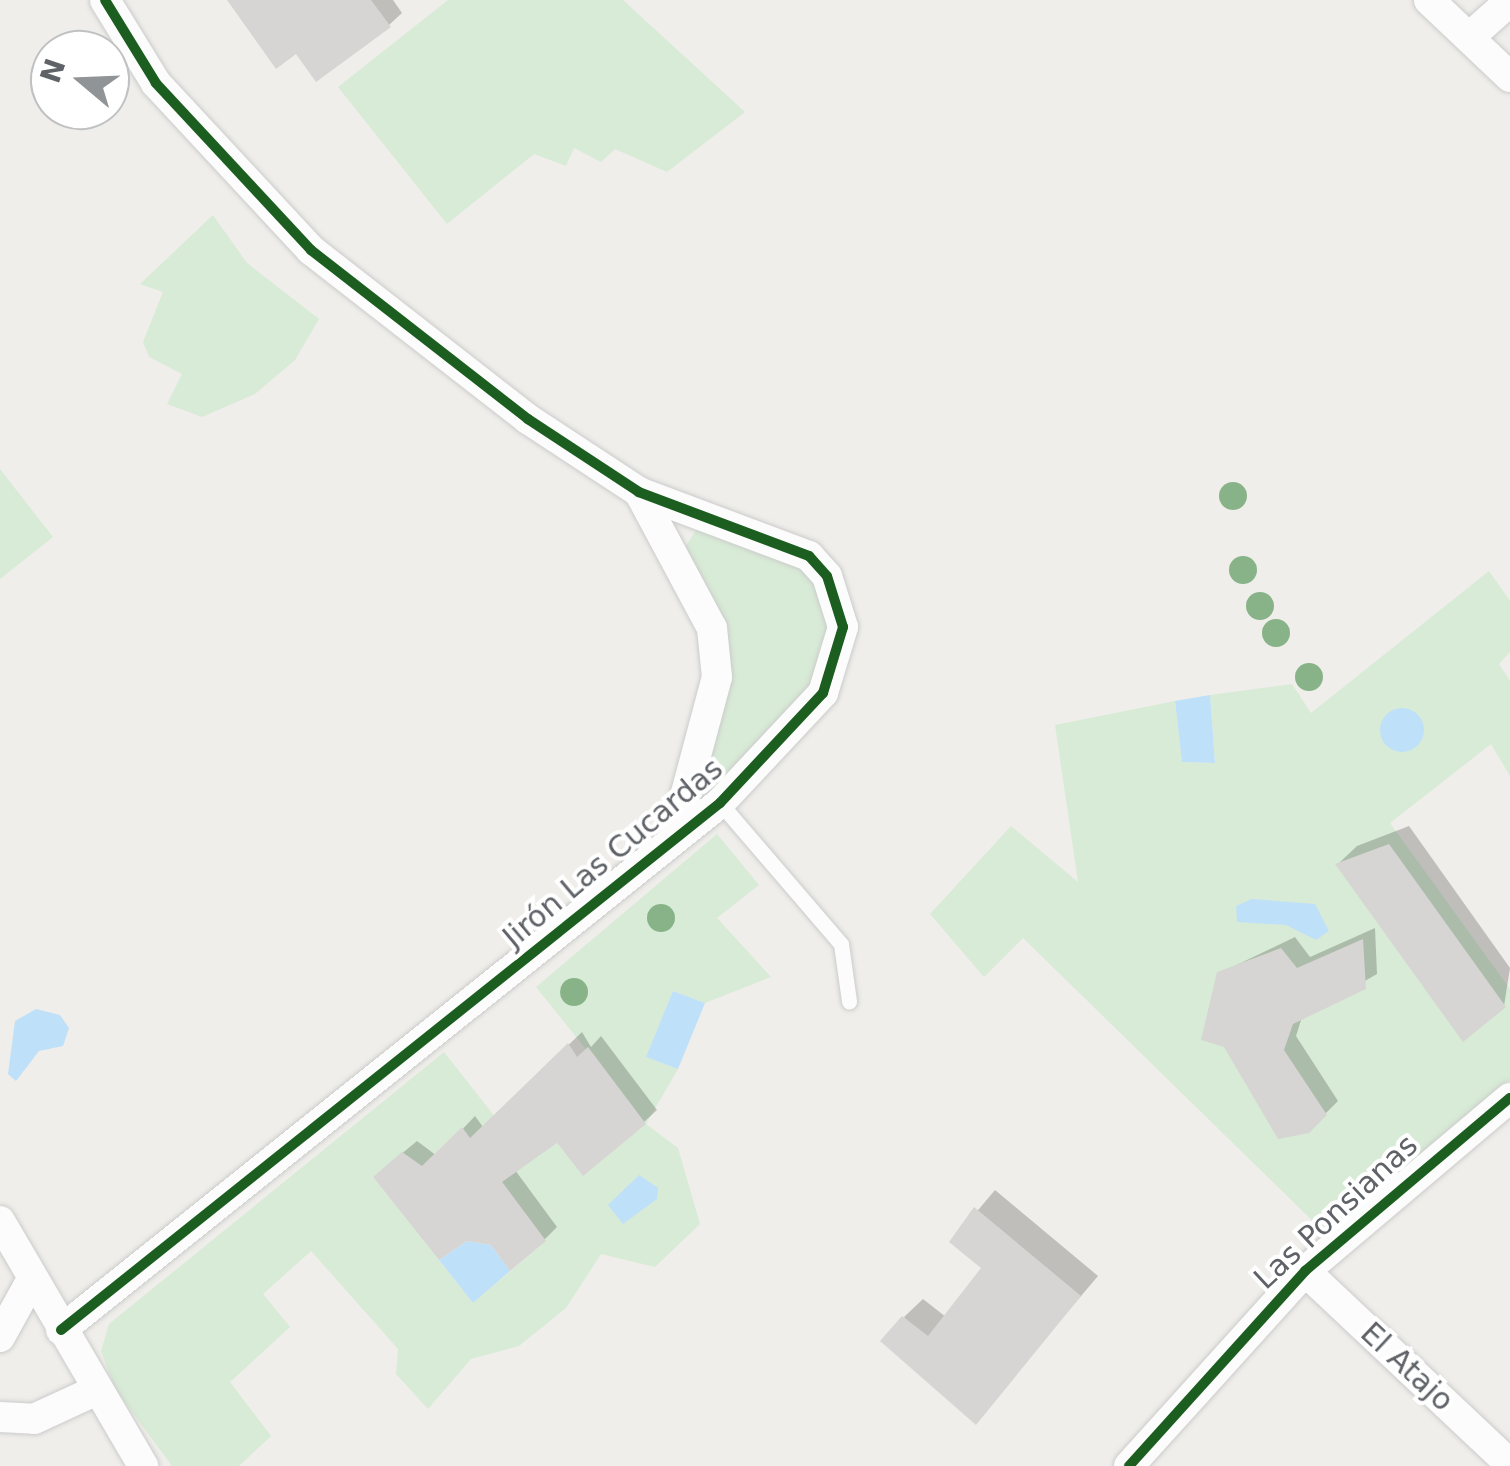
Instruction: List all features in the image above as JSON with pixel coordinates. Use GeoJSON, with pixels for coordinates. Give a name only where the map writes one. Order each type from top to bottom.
{"type":"FeatureCollection","features":[{"type":"Feature","properties":{"kind":"street","name":"Jirón Las Cucardas"},"geometry":{"type":"LineString","coordinates":[[61,1330],[676,830],[720,802],[823,693],[844,627],[827,576],[809,556],[713,515],[639,492],[528,418],[311,250],[156,83],[106,0]]}},
{"type":"Feature","properties":{"kind":"street"},"geometry":{"type":"LineString","coordinates":[[1429,0],[1473,34],[1510,78]]}},
{"type":"Feature","properties":{"kind":"street"},"geometry":{"type":"LineString","coordinates":[[1473,34],[1510,1]]}},
{"type":"Feature","properties":{"kind":"street","name":"Jirón Las Cucardas"},"geometry":{"type":"LineString","coordinates":[[639,492],[678,557],[712,628],[717,677],[676,830]]}},
{"type":"Feature","properties":{"kind":"street"},"geometry":{"type":"LineString","coordinates":[[678,557],[713,515]]}},
{"type":"Feature","properties":{"kind":"street","name":"Las Ponsianas"},"geometry":{"type":"LineString","coordinates":[[1129,1466],[1305,1271],[1510,1098]]}},
{"type":"Feature","properties":{"kind":"street"},"geometry":{"type":"LineString","coordinates":[[0,1221],[144,1466]]}},
{"type":"Feature","properties":{"kind":"street","name":"El Atajo"},"geometry":{"type":"LineString","coordinates":[[1305,1271],[1510,1464]]}},
{"type":"Feature","properties":{"kind":"street"},"geometry":{"type":"LineString","coordinates":[[0,1337],[32,1279]]}},
{"type":"Feature","properties":{"kind":"street"},"geometry":{"type":"LineString","coordinates":[[0,1417],[34,1418],[97,1390]]}},
{"type":"Feature","properties":{"kind":"lane"},"geometry":{"type":"LineString","coordinates":[[720,802],[841,944],[850,1001]]}},
{"type":"Feature","properties":{"kind":"green space"},"geometry":{"type":"Polygon","coordinates":[[[448,0],[623,0],[745,112],[667,172],[615,149],[601,162],[574,148],[566,166],[534,154],[447,224],[338,87],[448,0]]]}},
{"type":"Feature","properties":{"kind":"green space"},"geometry":{"type":"Polygon","coordinates":[[[213,215],[247,263],[319,319],[295,360],[255,394],[202,417],[167,404],[182,374],[149,357],[143,342],[163,292],[140,284],[213,215]]]}},
{"type":"Feature","properties":{"kind":"green space"},"geometry":{"type":"Polygon","coordinates":[[[0,469],[53,537],[0,579],[0,469]]]}},
{"type":"Feature","properties":{"kind":"green space"},"geometry":{"type":"Polygon","coordinates":[[[698,527],[827,576],[836,665],[676,830],[717,677],[679,557],[698,527]]]}},
{"type":"Feature","properties":{"kind":"green space"},"geometry":{"type":"Polygon","coordinates":[[[1489,571],[1510,601],[1510,652],[1499,664],[1510,681],[1510,776],[1491,744],[1390,823],[1510,989],[1510,1080],[1324,1232],[1023,938],[984,977],[930,914],[1011,826],[1078,882],[1055,725],[1175,701],[1182,762],[1215,763],[1210,695],[1292,684],[1311,713],[1489,571]]]}},
{"type":"Feature","properties":{"kind":"green space"},"geometry":{"type":"Polygon","coordinates":[[[717,834],[759,885],[717,918],[771,977],[705,1003],[673,991],[647,1057],[678,1069],[646,1124],[536,987],[717,834]]]}},
{"type":"Feature","properties":{"kind":"green space"},"geometry":{"type":"Polygon","coordinates":[[[444,1052],[530,1161],[557,1143],[582,1175],[646,1124],[678,1148],[700,1224],[655,1267],[601,1254],[566,1308],[519,1346],[471,1359],[428,1409],[396,1374],[398,1349],[311,1251],[263,1294],[290,1327],[230,1382],[271,1436],[239,1466],[172,1466],[115,1389],[101,1351],[109,1324],[444,1052]],[[462,1127],[422,1166],[402,1153],[373,1177],[473,1303],[546,1241],[462,1127]]]}},
{"type":"Feature","properties":{"kind":"water"},"geometry":{"type":"Polygon","coordinates":[[[1210,695],[1215,763],[1182,762],[1175,701],[1210,695]]]}},
{"type":"Feature","properties":{"kind":"water"},"geometry":{"type":"Polygon","coordinates":[[[1402,708],[1418,714],[1424,730],[1418,746],[1402,752],[1386,746],[1380,730],[1386,714],[1402,708]]]}},
{"type":"Feature","properties":{"kind":"water"},"geometry":{"type":"Polygon","coordinates":[[[1252,899],[1315,904],[1329,931],[1316,940],[1286,925],[1237,922],[1236,906],[1252,899]]]}},
{"type":"Feature","properties":{"kind":"water"},"geometry":{"type":"Polygon","coordinates":[[[673,991],[705,1003],[678,1069],[646,1057],[673,991]]]}},
{"type":"Feature","properties":{"kind":"water"},"geometry":{"type":"Polygon","coordinates":[[[36,1009],[60,1015],[69,1028],[63,1046],[39,1051],[16,1081],[8,1074],[15,1021],[36,1009]]]}},
{"type":"Feature","properties":{"kind":"water"},"geometry":{"type":"Polygon","coordinates":[[[639,1175],[658,1188],[657,1199],[623,1224],[608,1205],[639,1175]]]}},
{"type":"Feature","properties":{"kind":"water"},"geometry":{"type":"Polygon","coordinates":[[[467,1241],[491,1245],[510,1271],[473,1303],[439,1260],[467,1241]]]}},
{"type":"Feature","properties":{"kind":"building"},"geometry":{"type":"Polygon","coordinates":[[[227,0],[371,0],[391,27],[316,82],[296,54],[276,69],[227,0]]]}},
{"type":"Feature","properties":{"kind":"building"},"geometry":{"type":"Polygon","coordinates":[[[1389,844],[1506,1007],[1463,1042],[1335,864],[1389,844]]]}},
{"type":"Feature","properties":{"kind":"building"},"geometry":{"type":"Polygon","coordinates":[[[1363,939],[1366,989],[1293,1024],[1284,1050],[1327,1115],[1309,1133],[1278,1139],[1224,1047],[1201,1040],[1217,972],[1281,948],[1297,968],[1363,939]]]}},
{"type":"Feature","properties":{"kind":"building"},"geometry":{"type":"Polygon","coordinates":[[[568,1043],[577,1057],[588,1047],[646,1124],[583,1176],[557,1143],[502,1182],[546,1241],[510,1271],[491,1245],[467,1241],[439,1260],[373,1177],[402,1152],[422,1166],[462,1127],[470,1138],[568,1043]]]}},
{"type":"Feature","properties":{"kind":"building"},"geometry":{"type":"Polygon","coordinates":[[[974,1207],[1081,1296],[976,1425],[880,1341],[902,1316],[928,1336],[981,1268],[949,1242],[974,1207]]]}},
{"type":"Feature","properties":{"kind":"cycle path"},"geometry":{"type":"LineString","coordinates":[[61,1330],[720,803],[823,693],[843,627],[827,576],[809,556],[639,492],[528,419],[311,250],[156,83],[105,0]]}},
{"type":"Feature","properties":{"kind":"cycle path"},"geometry":{"type":"LineString","coordinates":[[1129,1466],[1305,1271],[1510,1098]]}}]}
